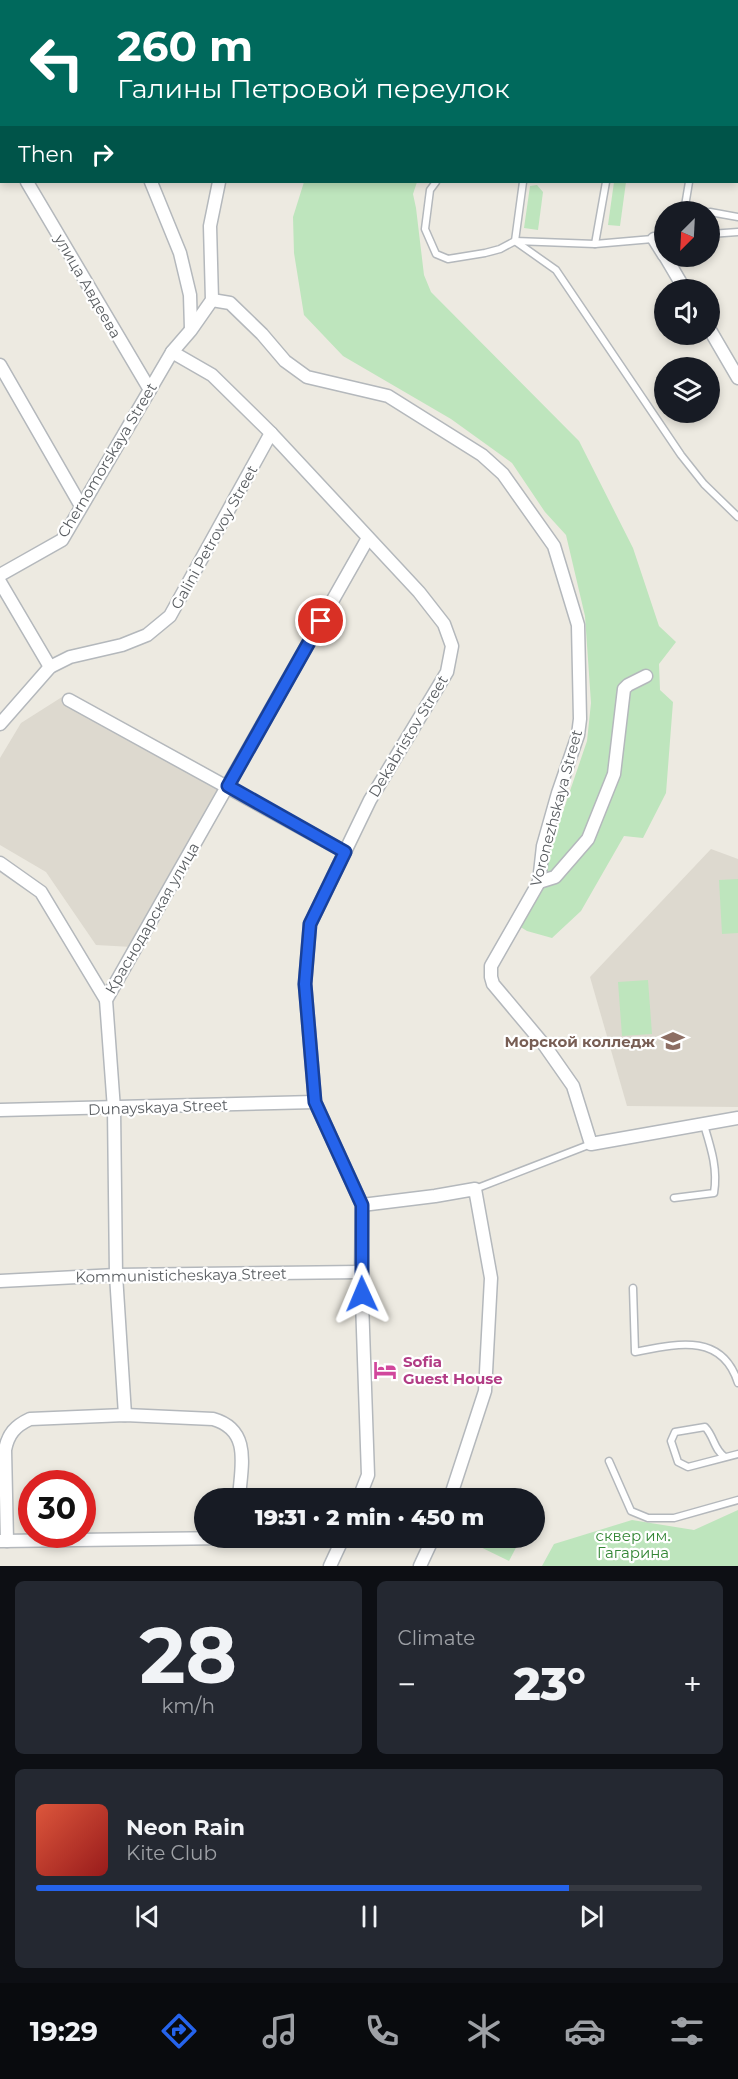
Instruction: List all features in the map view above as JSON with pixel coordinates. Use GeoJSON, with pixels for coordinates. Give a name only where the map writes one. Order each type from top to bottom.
{"type":"FeatureCollection","features":[{"type":"Feature","properties":{"kind":"street","name":"улица Авдеева"},"geometry":{"type":"LineString","coordinates":[[28,183],[150,390]]}},
{"type":"Feature","properties":{"kind":"street"},"geometry":{"type":"LineString","coordinates":[[151,183],[180,253],[190,295],[191,330]]}},
{"type":"Feature","properties":{"kind":"street"},"geometry":{"type":"LineString","coordinates":[[172,352],[212,300],[210,226],[219,183]]}},
{"type":"Feature","properties":{"kind":"street","name":"Voronezhskaya Street"},"geometry":{"type":"LineString","coordinates":[[212,300],[230,303],[262,334],[285,361],[307,377],[388,396],[482,455],[503,474],[554,546],[578,625],[580,719],[578,735],[543,846],[539,882],[491,966],[490,977],[498,993],[545,1046],[573,1086],[591,1144]]}},
{"type":"Feature","properties":{"kind":"street"},"geometry":{"type":"LineString","coordinates":[[719,345],[738,378]]}},
{"type":"Feature","properties":{"kind":"street","name":"Chernomorskaya Street"},"geometry":{"type":"LineString","coordinates":[[0,575],[62,540],[172,352]]}},
{"type":"Feature","properties":{"kind":"street","name":"Dekabristov Street"},"geometry":{"type":"LineString","coordinates":[[172,352],[212,375],[271,433],[419,592],[444,624],[452,646],[447,672],[370,800],[310,924],[305,984],[315,1102],[362,1205],[361,1272],[368,1475],[363,1488]]}},
{"type":"Feature","properties":{"kind":"street"},"geometry":{"type":"LineString","coordinates":[[0,365],[81,506]]}},
{"type":"Feature","properties":{"kind":"street","name":"Galini Petrovoy Street"},"geometry":{"type":"LineString","coordinates":[[0,724],[50,668],[69,657],[122,645],[147,635],[170,616],[271,433]]}},
{"type":"Feature","properties":{"kind":"street","name":"Краснодарская улица"},"geometry":{"type":"LineString","coordinates":[[124,1415],[116,1275],[114,1109],[106,1000],[368,538]]}},
{"type":"Feature","properties":{"kind":"street"},"geometry":{"type":"LineString","coordinates":[[0,582],[50,668]]}},
{"type":"Feature","properties":{"kind":"street"},"geometry":{"type":"LineString","coordinates":[[539,882],[555,877],[588,839],[614,774],[624,689],[646,676]]}},
{"type":"Feature","properties":{"kind":"street"},"geometry":{"type":"LineString","coordinates":[[69,700],[345,852]]}},
{"type":"Feature","properties":{"kind":"street"},"geometry":{"type":"LineString","coordinates":[[0,863],[41,892],[106,1000]]}},
{"type":"Feature","properties":{"kind":"street","name":"Dunayskaya Street"},"geometry":{"type":"LineString","coordinates":[[0,1110],[114,1109],[315,1102]]}},
{"type":"Feature","properties":{"kind":"street"},"geometry":{"type":"LineString","coordinates":[[591,1144],[738,1118]]}},
{"type":"Feature","properties":{"kind":"street"},"geometry":{"type":"LineString","coordinates":[[362,1205],[476,1189],[491,1278],[485,1391],[453,1488]]}},
{"type":"Feature","properties":{"kind":"street","name":"Kommunisticheskaya Street"},"geometry":{"type":"LineString","coordinates":[[0,1281],[116,1275],[361,1272]]}},
{"type":"Feature","properties":{"kind":"street"},"geometry":{"type":"LineString","coordinates":[[194,1538],[4,1541],[4,1450],[7,1440],[13,1431],[30,1419],[124,1415],[213,1419],[223,1422],[238,1437],[242,1448],[240,1488]]}},
{"type":"Feature","properties":{"kind":"street"},"geometry":{"type":"LineString","coordinates":[[330,1566],[338,1548]]}},
{"type":"Feature","properties":{"kind":"street"},"geometry":{"type":"LineString","coordinates":[[420,1566],[428,1548]]}},
{"type":"Feature","properties":{"kind":"lane"},"geometry":{"type":"LineString","coordinates":[[435,183],[430,190],[425,229],[436,254],[448,260],[501,249],[515,241],[595,244],[654,238]]}},
{"type":"Feature","properties":{"kind":"lane"},"geometry":{"type":"LineString","coordinates":[[515,241],[523,183]]}},
{"type":"Feature","properties":{"kind":"lane"},"geometry":{"type":"LineString","coordinates":[[595,244],[606,183]]}},
{"type":"Feature","properties":{"kind":"lane"},"geometry":{"type":"LineString","coordinates":[[685,201],[689,183]]}},
{"type":"Feature","properties":{"kind":"lane"},"geometry":{"type":"LineString","coordinates":[[720,214],[738,217]]}},
{"type":"Feature","properties":{"kind":"lane"},"geometry":{"type":"LineString","coordinates":[[720,233],[738,232]]}},
{"type":"Feature","properties":{"kind":"lane"},"geometry":{"type":"LineString","coordinates":[[515,241],[556,270],[681,455],[704,484],[738,517]]}},
{"type":"Feature","properties":{"kind":"lane"},"geometry":{"type":"LineString","coordinates":[[674,1198],[714,1193],[715,1161],[704,1124]]}},
{"type":"Feature","properties":{"kind":"lane"},"geometry":{"type":"LineString","coordinates":[[476,1189],[591,1144]]}},
{"type":"Feature","properties":{"kind":"lane"},"geometry":{"type":"LineString","coordinates":[[633,1288],[635,1352],[680,1343],[706,1346],[722,1356],[733,1367],[738,1383]]}},
{"type":"Feature","properties":{"kind":"lane"},"geometry":{"type":"LineString","coordinates":[[725,1457],[718,1453],[711,1433],[705,1427],[675,1432],[671,1441],[678,1462],[688,1467],[738,1454]]}},
{"type":"Feature","properties":{"kind":"lane"},"geometry":{"type":"LineString","coordinates":[[609,1461],[631,1511],[648,1518],[674,1518],[738,1500]]}},
{"type":"Feature","properties":{"kind":"shaded area"},"geometry":{"type":"Polygon","coordinates":[[[62,697],[222,788],[132,947],[96,945],[46,872],[0,845],[0,758],[21,723],[62,697]]]}},
{"type":"Feature","properties":{"kind":"shaded area","name":"Морской колледж"},"geometry":{"type":"Polygon","coordinates":[[[711,849],[738,859],[738,1107],[627,1106],[590,977],[711,849]]]}},
{"type":"Feature","properties":{"kind":"green space"},"geometry":{"type":"Polygon","coordinates":[[[304,183],[417,183],[413,194],[424,275],[431,292],[579,441],[633,548],[659,626],[676,642],[659,664],[660,690],[673,702],[666,793],[643,838],[624,836],[581,911],[552,938],[527,931],[519,926],[555,835],[587,741],[591,703],[585,616],[566,535],[545,512],[512,463],[451,419],[343,356],[304,315],[294,253],[293,217],[304,183]]]}},
{"type":"Feature","properties":{"kind":"green space"},"geometry":{"type":"Polygon","coordinates":[[[614,183],[626,183],[620,226],[608,225],[614,183]]]}},
{"type":"Feature","properties":{"kind":"green space"},"geometry":{"type":"Polygon","coordinates":[[[537,185],[543,192],[538,230],[524,228],[530,186],[537,185]]]}},
{"type":"Feature","properties":{"kind":"green space"},"geometry":{"type":"Polygon","coordinates":[[[738,879],[738,933],[722,934],[719,880],[738,879]]]}},
{"type":"Feature","properties":{"kind":"green space"},"geometry":{"type":"Polygon","coordinates":[[[648,980],[652,1034],[622,1036],[618,982],[648,980]]]}},
{"type":"Feature","properties":{"kind":"green space","name":"сквер им. Гагарина"},"geometry":{"type":"Polygon","coordinates":[[[738,1510],[738,1566],[542,1566],[554,1544],[632,1520],[694,1530],[738,1510]]]}},
{"type":"Feature","properties":{"kind":"green space"},"geometry":{"type":"Polygon","coordinates":[[[482,1548],[516,1548],[509,1561],[482,1548]]]}},
{"type":"Feature","properties":{"kind":"place","name":"Морской колледж"},"geometry":{"type":"Point","coordinates":[673,1041]}},
{"type":"Feature","properties":{"kind":"place","name":"Sofia Guest House"},"geometry":{"type":"Point","coordinates":[385,1370]}},
{"type":"Feature","properties":{"kind":"route"},"geometry":{"type":"LineString","coordinates":[[321,621],[228,786],[345,852],[310,924],[305,984],[315,1102],[362,1205],[362,1294]]}}]}
